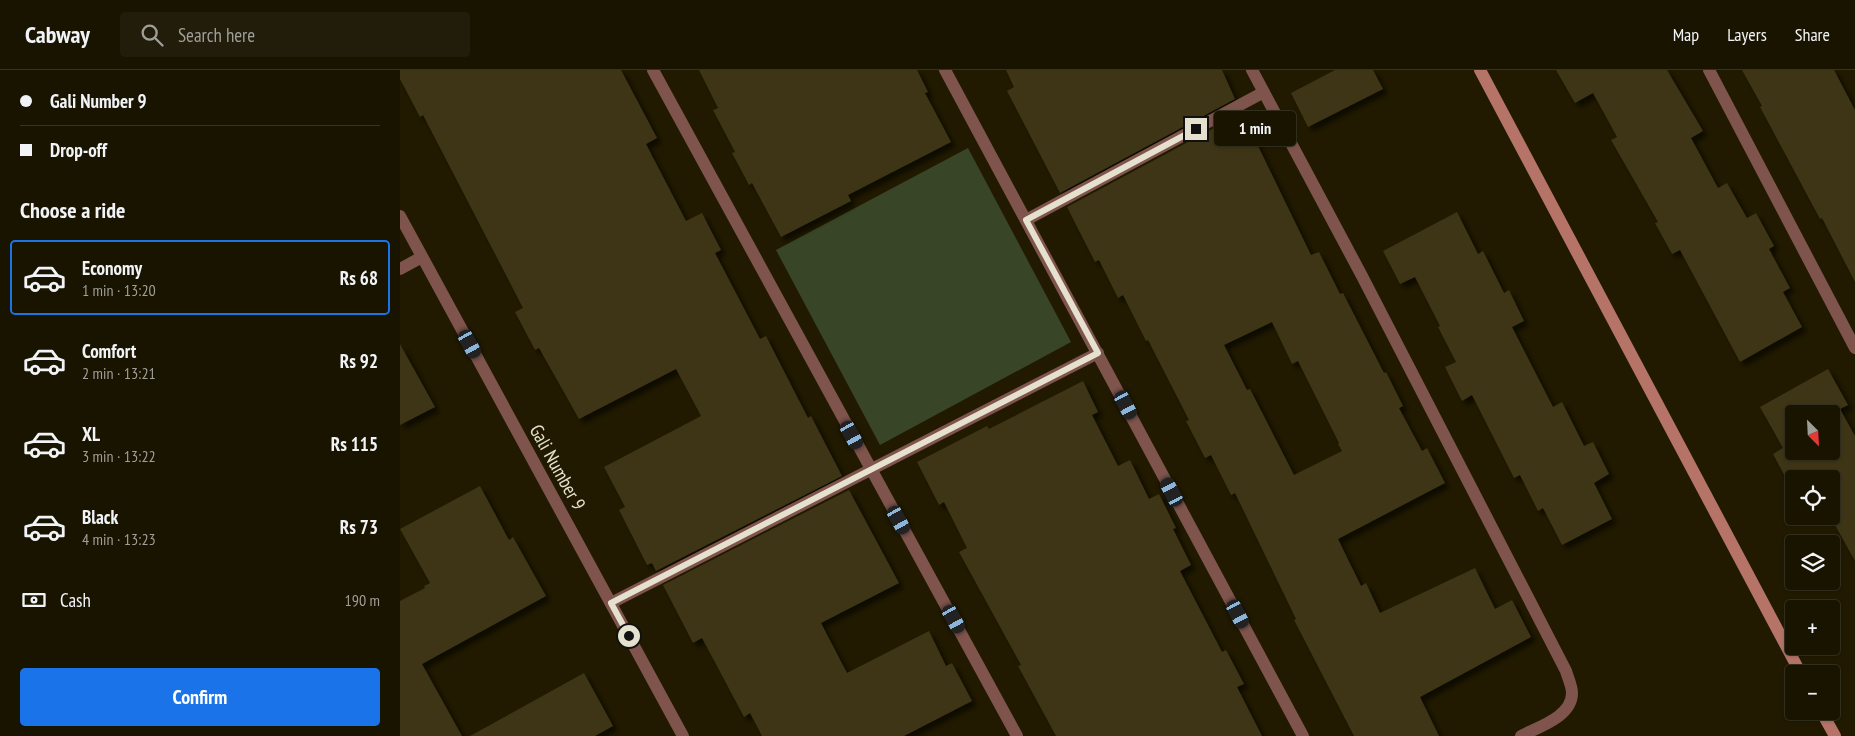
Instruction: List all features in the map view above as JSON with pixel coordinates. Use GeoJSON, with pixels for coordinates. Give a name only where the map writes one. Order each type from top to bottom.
{"type":"FeatureCollection","features":[{"type":"Feature","properties":{"kind":"street"},"geometry":{"type":"LineString","coordinates":[[653,70],[1018,736]]}},
{"type":"Feature","properties":{"kind":"street"},"geometry":{"type":"LineString","coordinates":[[945,70],[1303,736]]}},
{"type":"Feature","properties":{"kind":"street"},"geometry":{"type":"LineString","coordinates":[[1252,70],[1362,276],[1566,671],[1572,692],[1570,705],[1556,719],[1521,736]]}},
{"type":"Feature","properties":{"kind":"street"},"geometry":{"type":"LineString","coordinates":[[1480,70],[1796,665]]}},
{"type":"Feature","properties":{"kind":"street"},"geometry":{"type":"LineString","coordinates":[[1709,70],[1855,348]]}},
{"type":"Feature","properties":{"kind":"street"},"geometry":{"type":"LineString","coordinates":[[1026,220],[1264,92]]}},
{"type":"Feature","properties":{"kind":"street","name":"Gali Number 9"},"geometry":{"type":"LineString","coordinates":[[400,216],[684,736]]}},
{"type":"Feature","properties":{"kind":"street"},"geometry":{"type":"LineString","coordinates":[[400,269],[422,257]]}},
{"type":"Feature","properties":{"kind":"street"},"geometry":{"type":"LineString","coordinates":[[611,603],[1098,353]]}},
{"type":"Feature","properties":{"kind":"street"},"geometry":{"type":"LineString","coordinates":[[1826,720],[1834,736]]}},
{"type":"Feature","properties":{"kind":"green space"},"geometry":{"type":"Polygon","coordinates":[[[968,148],[1071,342],[880,445],[776,250],[968,148]]]}},
{"type":"Feature","properties":{"kind":"building"},"geometry":{"type":"Polygon","coordinates":[[[400,70],[621,70],[657,138],[646,144],[686,221],[702,213],[721,250],[715,253],[760,339],[766,336],[808,418],[811,416],[842,476],[656,571],[652,563],[647,565],[619,510],[625,507],[604,467],[701,416],[676,369],[579,419],[539,348],[535,350],[515,312],[523,308],[423,115],[420,117],[400,79],[400,70]]]}},
{"type":"Feature","properties":{"kind":"building"},"geometry":{"type":"Polygon","coordinates":[[[699,70],[917,70],[928,92],[925,93],[951,142],[848,195],[851,201],[781,237],[752,183],[749,185],[732,153],[735,152],[713,110],[718,108],[699,70]]]}},
{"type":"Feature","properties":{"kind":"building"},"geometry":{"type":"Polygon","coordinates":[[[1006,70],[1222,70],[1235,99],[1060,193],[1007,91],[1014,87],[1006,70]]]}},
{"type":"Feature","properties":{"kind":"building"},"geometry":{"type":"Polygon","coordinates":[[[1335,70],[1373,70],[1383,89],[1308,127],[1291,93],[1335,70]]]}},
{"type":"Feature","properties":{"kind":"building"},"geometry":{"type":"Polygon","coordinates":[[[1556,70],[1667,70],[1703,131],[1691,138],[1718,188],[1727,183],[1747,218],[1756,213],[1774,246],[1769,249],[1790,288],[1783,292],[1802,327],[1740,362],[1680,250],[1672,254],[1655,223],[1658,222],[1611,140],[1617,137],[1593,93],[1575,103],[1556,70]]]}},
{"type":"Feature","properties":{"kind":"building"},"geometry":{"type":"Polygon","coordinates":[[[1742,70],[1834,70],[1855,110],[1855,282],[1822,218],[1820,219],[1760,107],[1762,106],[1742,70]]]}},
{"type":"Feature","properties":{"kind":"building"},"geometry":{"type":"Polygon","coordinates":[[[1242,113],[1311,255],[1319,252],[1340,294],[1343,293],[1384,373],[1386,372],[1403,406],[1399,408],[1422,451],[1427,448],[1445,483],[1338,539],[1361,586],[1366,583],[1380,613],[1475,568],[1495,609],[1512,600],[1531,637],[1420,697],[1439,736],[1354,736],[1294,620],[1296,619],[1235,493],[1231,495],[1211,455],[1205,458],[1186,421],[1189,420],[1148,340],[1146,341],[1123,295],[1118,298],[1099,260],[1095,262],[1067,207],[1242,113]],[[1272,322],[1224,345],[1247,390],[1250,389],[1294,475],[1342,451],[1298,361],[1292,364],[1272,322]]]}},
{"type":"Feature","properties":{"kind":"building"},"geometry":{"type":"Polygon","coordinates":[[[1457,212],[1478,254],[1483,251],[1504,293],[1509,290],[1524,321],[1512,327],[1553,407],[1562,402],[1584,446],[1593,442],[1609,474],[1594,483],[1612,519],[1562,545],[1543,508],[1538,511],[1520,475],[1514,478],[1472,395],[1462,401],[1445,367],[1456,362],[1415,277],[1400,284],[1383,251],[1457,212]]]}},
{"type":"Feature","properties":{"kind":"building"},"geometry":{"type":"Polygon","coordinates":[[[400,344],[435,407],[400,425],[400,344]]]}},
{"type":"Feature","properties":{"kind":"building"},"geometry":{"type":"Polygon","coordinates":[[[1828,369],[1848,405],[1840,409],[1855,436],[1855,561],[1835,525],[1840,525],[1840,470],[1785,470],[1785,476],[1773,454],[1783,448],[1760,407],[1828,369]]]}},
{"type":"Feature","properties":{"kind":"building"},"geometry":{"type":"Polygon","coordinates":[[[1083,381],[1098,412],[1092,415],[1118,466],[1130,460],[1149,499],[1159,494],[1176,528],[1173,529],[1191,565],[1180,571],[1222,652],[1226,650],[1244,684],[1237,687],[1262,736],[1056,736],[1018,666],[1021,665],[959,552],[967,548],[944,502],[939,505],[917,462],[987,426],[989,429],[1083,381]]]}},
{"type":"Feature","properties":{"kind":"building"},"geometry":{"type":"Polygon","coordinates":[[[480,486],[509,540],[513,537],[546,596],[422,664],[462,736],[400,736],[400,601],[425,588],[424,586],[430,583],[400,529],[480,486]]]}},
{"type":"Feature","properties":{"kind":"building"},"geometry":{"type":"Polygon","coordinates":[[[849,490],[899,583],[821,623],[847,673],[929,631],[946,666],[952,663],[972,701],[904,736],[762,736],[750,713],[744,717],[702,638],[693,643],[663,585],[849,490]]]}},
{"type":"Feature","properties":{"kind":"building"},"geometry":{"type":"Polygon","coordinates":[[[584,673],[613,726],[595,736],[470,736],[584,673]]]}},
{"type":"Feature","properties":{"kind":"route"},"geometry":{"type":"LineString","coordinates":[[629,636],[611,603],[1098,353],[1026,220],[1196,129]]}}]}
